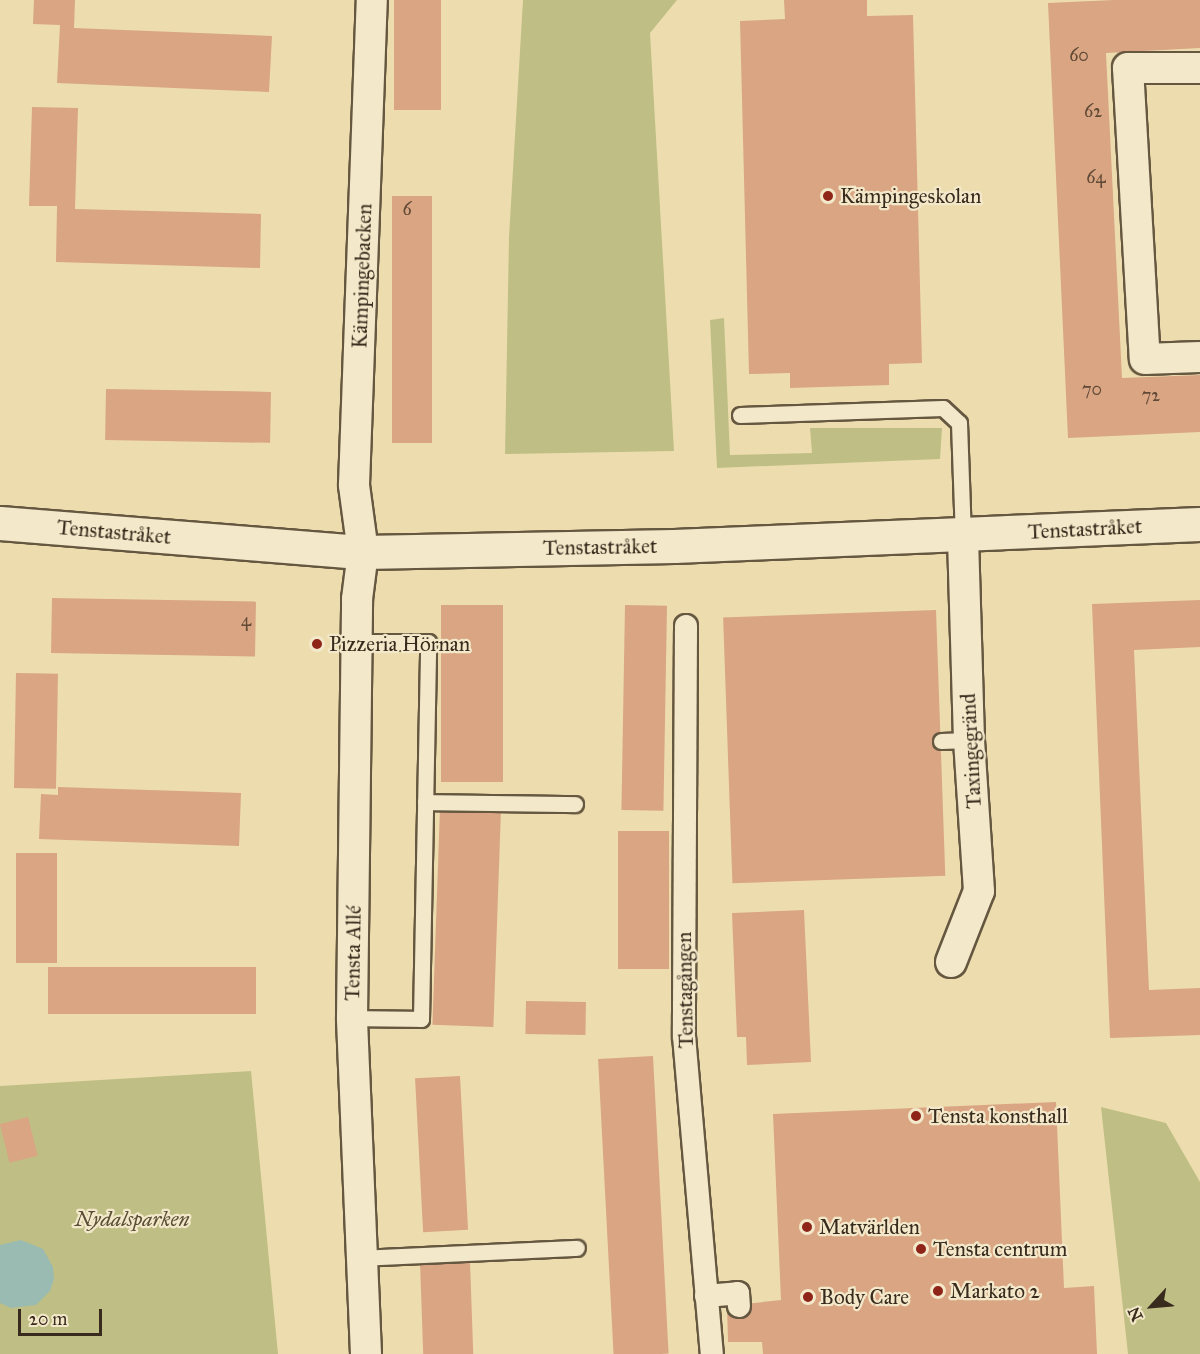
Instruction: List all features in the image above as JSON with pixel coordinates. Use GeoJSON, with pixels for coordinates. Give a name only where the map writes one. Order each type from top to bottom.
{"type":"FeatureCollection","features":[{"type":"Feature","properties":{"kind":"street","name":"Kämpingebacken"},"geometry":{"type":"LineString","coordinates":[[363,552],[354,485],[372,0]]}},
{"type":"Feature","properties":{"kind":"street"},"geometry":{"type":"LineString","coordinates":[[1200,68],[1128,68],[1145,359],[1200,357]]}},
{"type":"Feature","properties":{"kind":"street","name":"Tenstastråket"},"geometry":{"type":"LineString","coordinates":[[0,523],[363,552],[963,535],[1200,524]]}},
{"type":"Feature","properties":{"kind":"street","name":"Taxingegränd"},"geometry":{"type":"LineString","coordinates":[[951,962],[979,891],[955,741],[963,535]]}},
{"type":"Feature","properties":{"kind":"street","name":"Tensta Allé"},"geometry":{"type":"LineString","coordinates":[[363,552],[357,599],[352,1017],[366,1354]]}},
{"type":"Feature","properties":{"kind":"street","name":"Tenstagången"},"geometry":{"type":"LineString","coordinates":[[686,626],[684,1036],[712,1354]]}},
{"type":"Feature","properties":{"kind":"street"},"geometry":{"type":"LineString","coordinates":[[706,1296],[738,1293],[739,1306]]}},
{"type":"Feature","properties":{"kind":"lane"},"geometry":{"type":"LineString","coordinates":[[740,415],[943,408],[960,423],[963,535]]}},
{"type":"Feature","properties":{"kind":"lane"},"geometry":{"type":"LineString","coordinates":[[352,1017],[421,1019],[428,642],[358,642]]}},
{"type":"Feature","properties":{"kind":"lane"},"geometry":{"type":"LineString","coordinates":[[425,802],[575,804]]}},
{"type":"Feature","properties":{"kind":"lane"},"geometry":{"type":"LineString","coordinates":[[361,1258],[577,1248]]}},
{"type":"Feature","properties":{"kind":"green space"},"geometry":{"type":"Polygon","coordinates":[[[523,0],[677,0],[650,33],[674,451],[505,454],[509,237],[523,0]]]}},
{"type":"Feature","properties":{"kind":"green space"},"geometry":{"type":"Polygon","coordinates":[[[724,318],[730,455],[812,453],[810,428],[942,428],[940,459],[717,468],[710,320],[724,318]]]}},
{"type":"Feature","properties":{"kind":"green space","name":"Nydalsparken"},"geometry":{"type":"Polygon","coordinates":[[[251,1071],[278,1354],[0,1354],[0,1086],[251,1071]]]}},
{"type":"Feature","properties":{"kind":"green space"},"geometry":{"type":"Polygon","coordinates":[[[1101,1107],[1166,1123],[1200,1182],[1200,1354],[1128,1354],[1101,1107]]]}},
{"type":"Feature","properties":{"kind":"water"},"geometry":{"type":"Polygon","coordinates":[[[21,1240],[43,1249],[53,1267],[54,1279],[50,1291],[36,1305],[11,1308],[0,1303],[0,1245],[21,1240]]]}},
{"type":"Feature","properties":{"kind":"building"},"geometry":{"type":"Polygon","coordinates":[[[34,0],[75,0],[74,28],[272,36],[269,92],[57,83],[60,25],[33,24],[34,0]]]}},
{"type":"Feature","properties":{"kind":"building"},"geometry":{"type":"Polygon","coordinates":[[[394,0],[441,0],[441,110],[394,110],[394,0]]]}},
{"type":"Feature","properties":{"kind":"building"},"geometry":{"type":"Polygon","coordinates":[[[784,0],[867,0],[867,16],[913,15],[922,363],[889,364],[889,385],[790,388],[790,373],[749,374],[740,21],[785,19],[784,0]]]}},
{"type":"Feature","properties":{"kind":"building"},"geometry":{"type":"Polygon","coordinates":[[[1200,0],[1200,48],[1106,53],[1122,378],[1200,375],[1200,432],[1068,438],[1048,3],[1200,0]]]}},
{"type":"Feature","properties":{"kind":"building"},"geometry":{"type":"Polygon","coordinates":[[[32,107],[78,108],[75,209],[261,214],[260,268],[56,262],[57,206],[29,206],[32,107]]]}},
{"type":"Feature","properties":{"kind":"building"},"geometry":{"type":"Polygon","coordinates":[[[392,196],[432,196],[432,443],[392,443],[392,196]]]}},
{"type":"Feature","properties":{"kind":"building"},"geometry":{"type":"Polygon","coordinates":[[[106,389],[271,392],[270,443],[105,440],[106,389]]]}},
{"type":"Feature","properties":{"kind":"building"},"geometry":{"type":"Polygon","coordinates":[[[52,598],[256,602],[255,657],[51,653],[52,598]]]}},
{"type":"Feature","properties":{"kind":"building"},"geometry":{"type":"Polygon","coordinates":[[[1200,600],[1200,647],[1134,650],[1149,990],[1200,988],[1200,1035],[1110,1038],[1092,604],[1200,600]]]}},
{"type":"Feature","properties":{"kind":"building"},"geometry":{"type":"Polygon","coordinates":[[[441,605],[503,605],[503,782],[441,782],[441,605]]]}},
{"type":"Feature","properties":{"kind":"building"},"geometry":{"type":"Polygon","coordinates":[[[625,605],[667,606],[663,811],[621,810],[625,605]]]}},
{"type":"Feature","properties":{"kind":"building"},"geometry":{"type":"Polygon","coordinates":[[[936,610],[945,876],[732,883],[723,617],[936,610]]]}},
{"type":"Feature","properties":{"kind":"building"},"geometry":{"type":"Polygon","coordinates":[[[16,673],[58,674],[56,789],[14,788],[16,673]]]}},
{"type":"Feature","properties":{"kind":"building"},"geometry":{"type":"Polygon","coordinates":[[[58,787],[241,793],[239,846],[39,839],[41,794],[58,795],[58,787]]]}},
{"type":"Feature","properties":{"kind":"building"},"geometry":{"type":"Polygon","coordinates":[[[440,808],[501,810],[493,1027],[432,1025],[440,808]]]}},
{"type":"Feature","properties":{"kind":"building"},"geometry":{"type":"Polygon","coordinates":[[[618,831],[669,831],[669,969],[618,969],[618,831]]]}},
{"type":"Feature","properties":{"kind":"building"},"geometry":{"type":"Polygon","coordinates":[[[16,853],[57,853],[57,963],[16,963],[16,853]]]}},
{"type":"Feature","properties":{"kind":"building"},"geometry":{"type":"Polygon","coordinates":[[[804,910],[811,1062],[747,1065],[746,1037],[737,1037],[732,913],[804,910]]]}},
{"type":"Feature","properties":{"kind":"building"},"geometry":{"type":"Polygon","coordinates":[[[48,967],[256,967],[256,1014],[48,1014],[48,967]]]}},
{"type":"Feature","properties":{"kind":"building"},"geometry":{"type":"Polygon","coordinates":[[[526,1001],[586,1002],[585,1035],[525,1034],[526,1001]]]}},
{"type":"Feature","properties":{"kind":"building"},"geometry":{"type":"Polygon","coordinates":[[[653,1056],[669,1354],[614,1354],[598,1059],[653,1056]]]}},
{"type":"Feature","properties":{"kind":"building"},"geometry":{"type":"Polygon","coordinates":[[[460,1076],[468,1230],[423,1232],[415,1078],[460,1076]]]}},
{"type":"Feature","properties":{"kind":"building","name":"Tensta centrum"},"geometry":{"type":"Polygon","coordinates":[[[1056,1102],[1064,1288],[1094,1286],[1097,1354],[763,1354],[762,1342],[728,1342],[727,1306],[781,1300],[773,1114],[1056,1102]]]}},
{"type":"Feature","properties":{"kind":"building"},"geometry":{"type":"Polygon","coordinates":[[[28,1117],[38,1156],[10,1163],[0,1124],[28,1117]]]}},
{"type":"Feature","properties":{"kind":"building"},"geometry":{"type":"Polygon","coordinates":[[[470,1261],[473,1354],[423,1354],[420,1263],[470,1261]]]}},
{"type":"Feature","properties":{"kind":"place","name":"Kämpingeskolan"},"geometry":{"type":"Point","coordinates":[828,196]}},
{"type":"Feature","properties":{"kind":"place","name":"Pizzeria Hörnan"},"geometry":{"type":"Point","coordinates":[317,644]}},
{"type":"Feature","properties":{"kind":"place","name":"Tensta konsthall"},"geometry":{"type":"Point","coordinates":[916,1116]}},
{"type":"Feature","properties":{"kind":"place","name":"Matvärlden"},"geometry":{"type":"Point","coordinates":[807,1227]}},
{"type":"Feature","properties":{"kind":"place","name":"Tensta centrum"},"geometry":{"type":"Point","coordinates":[921,1249]}},
{"type":"Feature","properties":{"kind":"place","name":"Markato 2"},"geometry":{"type":"Point","coordinates":[938,1291]}},
{"type":"Feature","properties":{"kind":"place","name":"Body Care"},"geometry":{"type":"Point","coordinates":[808,1297]}}]}
